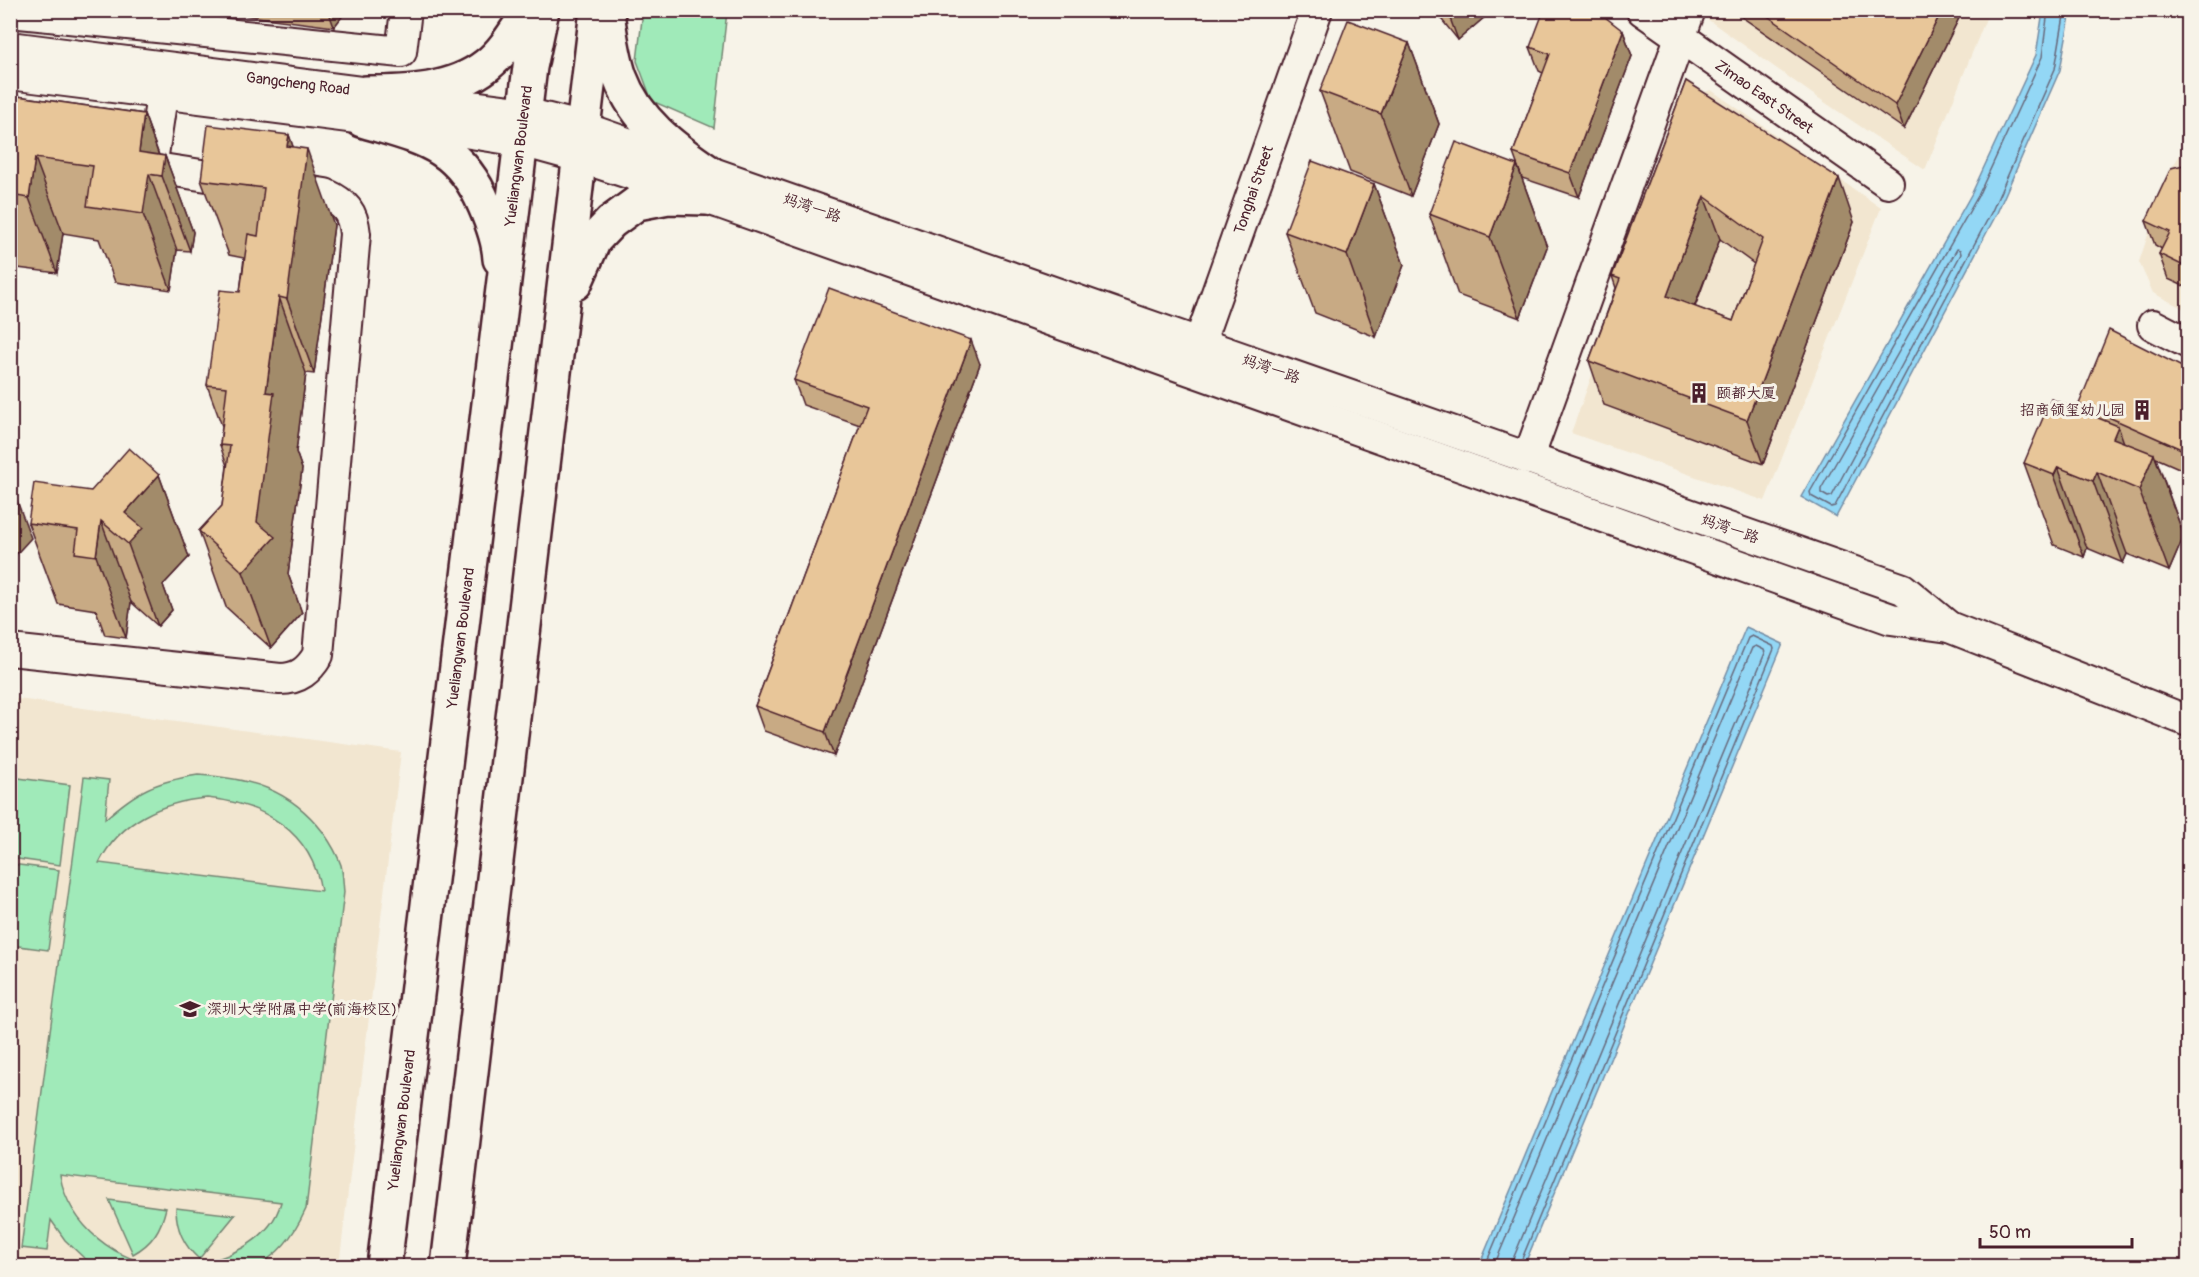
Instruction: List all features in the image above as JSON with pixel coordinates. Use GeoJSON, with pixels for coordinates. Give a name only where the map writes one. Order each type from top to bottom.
{"type":"FeatureCollection","features":[{"type":"Feature","properties":{"kind":"main road"},"geometry":{"type":"LineString","coordinates":[[364,106],[404,93],[434,88],[463,79],[487,65],[506,45],[530,10]]}},
{"type":"Feature","properties":{"kind":"main road","name":"Yueliangwan Boulevard"},"geometry":{"type":"LineString","coordinates":[[384,1266],[530,67],[542,10]]}},
{"type":"Feature","properties":{"kind":"main road"},"geometry":{"type":"LineString","coordinates":[[448,1266],[597,10]]}},
{"type":"Feature","properties":{"kind":"main road"},"geometry":{"type":"LineString","coordinates":[[561,318],[594,240],[610,222],[637,203],[668,197],[708,185],[679,152],[647,122],[631,100],[620,76],[606,10]]}},
{"type":"Feature","properties":{"kind":"main road"},"geometry":{"type":"LineString","coordinates":[[364,106],[445,152],[463,166],[477,187],[491,219],[500,255],[502,301]]}},
{"type":"Feature","properties":{"kind":"street"},"geometry":{"type":"LineString","coordinates":[[10,12],[401,52],[406,10]]}},
{"type":"Feature","properties":{"kind":"street","name":"Tonghai Street"},"geometry":{"type":"LineString","coordinates":[[1195,357],[1317,10]]}},
{"type":"Feature","properties":{"kind":"street","name":"Zimao East Street"},"geometry":{"type":"LineString","coordinates":[[1642,10],[1685,24],[1888,183]]}},
{"type":"Feature","properties":{"kind":"street"},"geometry":{"type":"LineString","coordinates":[[1528,459],[1685,24]]}},
{"type":"Feature","properties":{"kind":"street","name":"Gangcheng Road"},"geometry":{"type":"LineString","coordinates":[[10,47],[164,80],[364,106],[458,131],[523,127],[582,143]]}},
{"type":"Feature","properties":{"kind":"street","name":"Gangcheng Road"},"geometry":{"type":"LineString","coordinates":[[10,74],[164,80]]}},
{"type":"Feature","properties":{"kind":"street"},"geometry":{"type":"LineString","coordinates":[[151,168],[164,80]]}},
{"type":"Feature","properties":{"kind":"street","name":"妈湾一路"},"geometry":{"type":"LineString","coordinates":[[582,143],[708,185],[1195,357],[1891,619],[1949,627],[2188,721]]}},
{"type":"Feature","properties":{"kind":"street"},"geometry":{"type":"LineString","coordinates":[[10,650],[280,679],[290,679],[301,675],[311,668],[318,655],[355,234],[354,223],[341,201],[325,194],[104,161]]}},
{"type":"Feature","properties":{"kind":"street"},"geometry":{"type":"LineString","coordinates":[[2153,326],[2188,343]]}},
{"type":"Feature","properties":{"kind":"street","name":"妈湾一路"},"geometry":{"type":"LineString","coordinates":[[1195,357],[1528,459],[1903,589],[1949,627]]}},
{"type":"Feature","properties":{"kind":"shaded area"},"geometry":{"type":"Polygon","coordinates":[[[1696,11],[1989,11],[1925,170],[1696,11]]]}},
{"type":"Feature","properties":{"kind":"shaded area"},"geometry":{"type":"Polygon","coordinates":[[[1711,90],[1881,208],[1765,501],[1571,433],[1693,96],[1711,90]]]}},
{"type":"Feature","properties":{"kind":"shaded area"},"geometry":{"type":"Polygon","coordinates":[[[2188,142],[2188,311],[2153,293],[2139,262],[2169,172],[2188,142]]]}},
{"type":"Feature","properties":{"kind":"shaded area","name":"深圳大学附属中学(前海校区)"},"geometry":{"type":"Polygon","coordinates":[[[11,698],[401,752],[339,1266],[11,1266],[11,698]]]}},
{"type":"Feature","properties":{"kind":"green space"},"geometry":{"type":"Polygon","coordinates":[[[643,11],[727,11],[714,128],[652,101],[637,61],[643,11]]]}},
{"type":"Feature","properties":{"kind":"green space"},"geometry":{"type":"Polygon","coordinates":[[[198,775],[252,783],[283,796],[297,805],[323,832],[341,865],[344,892],[306,1209],[280,1249],[257,1265],[234,1268],[185,1266],[214,1260],[243,1248],[267,1228],[276,1216],[281,1202],[60,1175],[73,1210],[98,1239],[131,1258],[149,1264],[168,1266],[96,1266],[65,1240],[51,1220],[47,1251],[21,1248],[84,777],[109,780],[105,819],[127,801],[147,789],[158,784],[198,775]],[[207,798],[190,800],[144,816],[118,836],[99,863],[321,891],[316,870],[307,852],[295,837],[265,814],[227,801],[207,798]]]}},
{"type":"Feature","properties":{"kind":"green space"},"geometry":{"type":"Polygon","coordinates":[[[11,777],[70,785],[60,865],[11,858],[11,777]]]}},
{"type":"Feature","properties":{"kind":"green space"},"geometry":{"type":"Polygon","coordinates":[[[11,864],[59,870],[48,950],[11,945],[11,864]]]}},
{"type":"Feature","properties":{"kind":"green space"},"geometry":{"type":"Polygon","coordinates":[[[109,1200],[166,1208],[155,1235],[133,1254],[109,1200]]]}},
{"type":"Feature","properties":{"kind":"green space"},"geometry":{"type":"Polygon","coordinates":[[[176,1208],[235,1215],[199,1259],[182,1236],[177,1223],[176,1208]]]}},
{"type":"Feature","properties":{"kind":"water"},"geometry":{"type":"Polygon","coordinates":[[[2043,11],[2071,11],[2060,70],[1997,213],[1836,517],[1801,497],[1972,193],[2036,55],[2043,11]]]}},
{"type":"Feature","properties":{"kind":"water"},"geometry":{"type":"Polygon","coordinates":[[[1746,627],[1783,644],[1524,1266],[1479,1266],[1746,627]]]}},
{"type":"Feature","properties":{"kind":"building"},"geometry":{"type":"Polygon","coordinates":[[[1544,10],[1596,10],[1623,31],[1570,173],[1513,153],[1550,54],[1530,47],[1544,10]]]}},
{"type":"Feature","properties":{"kind":"building"},"geometry":{"type":"Polygon","coordinates":[[[1759,10],[1942,10],[1895,105],[1759,10]]]}},
{"type":"Feature","properties":{"kind":"building"},"geometry":{"type":"Polygon","coordinates":[[[1348,20],[1409,43],[1381,114],[1320,91],[1348,20]]]}},
{"type":"Feature","properties":{"kind":"building"},"geometry":{"type":"Polygon","coordinates":[[[1686,81],[1839,178],[1747,420],[1589,361],[1620,279],[1612,276],[1686,81]],[[1704,196],[1667,296],[1733,321],[1763,239],[1704,196]]]}},
{"type":"Feature","properties":{"kind":"building"},"geometry":{"type":"Polygon","coordinates":[[[10,95],[144,114],[139,152],[165,156],[162,176],[149,174],[143,214],[87,206],[93,166],[35,158],[29,198],[10,195],[10,95]]]}},
{"type":"Feature","properties":{"kind":"building"},"geometry":{"type":"Polygon","coordinates":[[[208,125],[289,135],[287,146],[307,149],[287,299],[279,297],[266,392],[274,393],[257,522],[275,537],[243,572],[199,531],[222,506],[230,446],[220,445],[227,387],[207,385],[220,290],[240,292],[248,234],[258,236],[264,188],[201,180],[208,125]]]}},
{"type":"Feature","properties":{"kind":"building"},"geometry":{"type":"Polygon","coordinates":[[[1456,142],[1517,165],[1490,237],[1429,214],[1456,142]]]}},
{"type":"Feature","properties":{"kind":"building"},"geometry":{"type":"Polygon","coordinates":[[[1312,161],[1374,184],[1347,255],[1285,232],[1312,161]]]}},
{"type":"Feature","properties":{"kind":"building"},"geometry":{"type":"Polygon","coordinates":[[[2188,164],[2188,268],[2159,254],[2170,232],[2146,221],[2171,168],[2188,164]]]}},
{"type":"Feature","properties":{"kind":"building"},"geometry":{"type":"Polygon","coordinates":[[[829,288],[971,340],[825,732],[755,706],[867,406],[794,380],[829,288]]]}},
{"type":"Feature","properties":{"kind":"building","name":"招商领玺幼儿园"},"geometry":{"type":"Polygon","coordinates":[[[2109,330],[2188,370],[2188,452],[2079,404],[2109,330]]]}},
{"type":"Feature","properties":{"kind":"building"},"geometry":{"type":"Polygon","coordinates":[[[2051,399],[2118,426],[2113,438],[2154,454],[2139,490],[2097,472],[2093,481],[2058,467],[2054,475],[2024,463],[2051,399]]]}},
{"type":"Feature","properties":{"kind":"building"},"geometry":{"type":"Polygon","coordinates":[[[129,448],[159,475],[125,513],[143,528],[128,544],[101,521],[96,556],[75,553],[78,530],[28,523],[34,483],[91,491],[129,448]]]}},
{"type":"Feature","properties":{"kind":"building"},"geometry":{"type":"Polygon","coordinates":[[[10,1261],[55,1266],[10,1266],[10,1261]]]}},
{"type":"Feature","properties":{"kind":"place","name":"颐都大厦"},"geometry":{"type":"Point","coordinates":[1699,393]}},
{"type":"Feature","properties":{"kind":"place","name":"招商领玺幼儿园"},"geometry":{"type":"Point","coordinates":[2142,410]}},
{"type":"Feature","properties":{"kind":"place","name":"深圳大学附属中学(前海校区)"},"geometry":{"type":"Point","coordinates":[190,1009]}}]}
